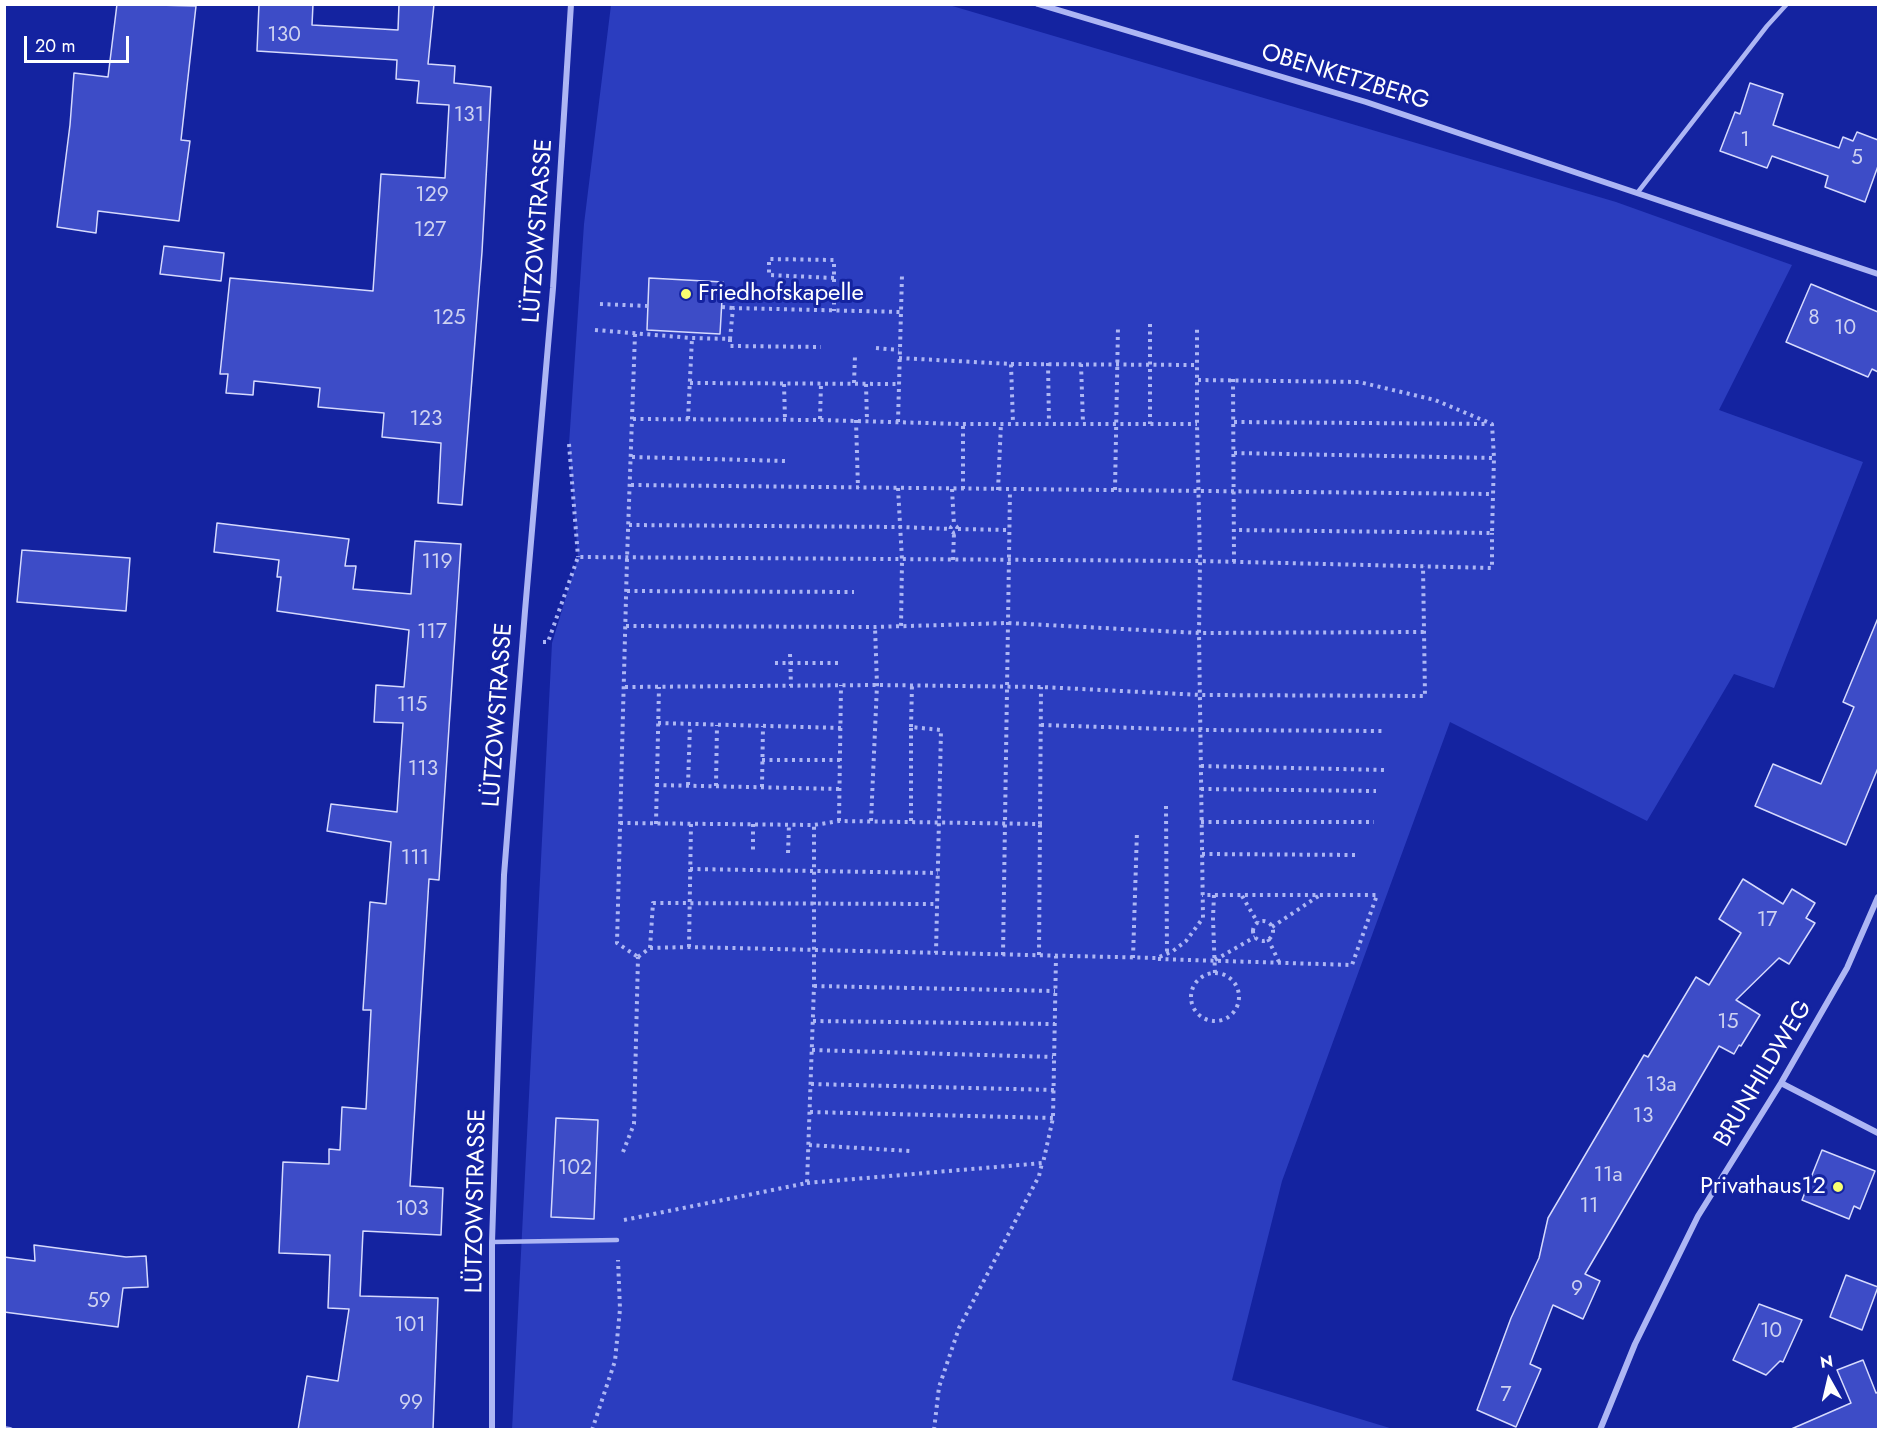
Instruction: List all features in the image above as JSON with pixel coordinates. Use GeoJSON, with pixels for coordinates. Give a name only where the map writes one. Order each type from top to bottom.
{"type":"FeatureCollection","features":[{"type":"Feature","properties":{"kind":"street","name":"LÜTZOWSTRASSE"},"geometry":{"type":"LineString","coordinates":[[492,1430],[492,1242],[504,875],[554,277],[571,4]]}},
{"type":"Feature","properties":{"kind":"street","name":"OBENKETZBERG"},"geometry":{"type":"LineString","coordinates":[[1038,4],[1305,83],[1638,192],[1878,274]]}},
{"type":"Feature","properties":{"kind":"street","name":"BRUNHILDWEG"},"geometry":{"type":"LineString","coordinates":[[1600,1430],[1635,1344],[1698,1216],[1781,1083],[1847,968],[1878,897]]}},
{"type":"Feature","properties":{"kind":"street"},"geometry":{"type":"LineString","coordinates":[[1781,1083],[1878,1133]]}},
{"type":"Feature","properties":{"kind":"street"},"geometry":{"type":"LineString","coordinates":[[4,1429],[10,1430]]}},
{"type":"Feature","properties":{"kind":"lane"},"geometry":{"type":"LineString","coordinates":[[1638,192],[1767,26],[1787,4]]}},
{"type":"Feature","properties":{"kind":"lane"},"geometry":{"type":"LineString","coordinates":[[492,1242],[617,1240]]}},
{"type":"Feature","properties":{"kind":"path"},"geometry":{"type":"LineString","coordinates":[[834,278],[769,275],[769,259],[834,260],[834,278],[834,310]]}},
{"type":"Feature","properties":{"kind":"path"},"geometry":{"type":"LineString","coordinates":[[898,422],[902,275]]}},
{"type":"Feature","properties":{"kind":"path"},"geometry":{"type":"LineString","coordinates":[[600,304],[648,306]]}},
{"type":"Feature","properties":{"kind":"path"},"geometry":{"type":"LineString","coordinates":[[722,307],[901,312]]}},
{"type":"Feature","properties":{"kind":"path"},"geometry":{"type":"LineString","coordinates":[[733,308],[730,346],[821,347]]}},
{"type":"Feature","properties":{"kind":"path"},"geometry":{"type":"LineString","coordinates":[[1150,324],[1150,424]]}},
{"type":"Feature","properties":{"kind":"path"},"geometry":{"type":"LineString","coordinates":[[1115,490],[1118,327]]}},
{"type":"Feature","properties":{"kind":"path"},"geometry":{"type":"LineString","coordinates":[[1157,958],[1186,941],[1203,918],[1197,329]]}},
{"type":"Feature","properties":{"kind":"path"},"geometry":{"type":"LineString","coordinates":[[596,330],[730,339]]}},
{"type":"Feature","properties":{"kind":"path"},"geometry":{"type":"LineString","coordinates":[[635,334],[617,943],[638,957]]}},
{"type":"Feature","properties":{"kind":"path"},"geometry":{"type":"LineString","coordinates":[[688,419],[692,338]]}},
{"type":"Feature","properties":{"kind":"path"},"geometry":{"type":"LineString","coordinates":[[876,348],[899,350]]}},
{"type":"Feature","properties":{"kind":"path"},"geometry":{"type":"LineString","coordinates":[[854,383],[855,356]]}},
{"type":"Feature","properties":{"kind":"path"},"geometry":{"type":"LineString","coordinates":[[899,358],[1011,364],[1197,365]]}},
{"type":"Feature","properties":{"kind":"path"},"geometry":{"type":"LineString","coordinates":[[1048,363],[1049,423]]}},
{"type":"Feature","properties":{"kind":"path"},"geometry":{"type":"LineString","coordinates":[[1011,364],[1013,423]]}},
{"type":"Feature","properties":{"kind":"path"},"geometry":{"type":"LineString","coordinates":[[1081,364],[1083,423]]}},
{"type":"Feature","properties":{"kind":"path"},"geometry":{"type":"LineString","coordinates":[[1233,379],[1234,562]]}},
{"type":"Feature","properties":{"kind":"path"},"geometry":{"type":"LineString","coordinates":[[1198,380],[1359,382],[1435,400],[1491,424]]}},
{"type":"Feature","properties":{"kind":"path"},"geometry":{"type":"LineString","coordinates":[[690,383],[898,384]]}},
{"type":"Feature","properties":{"kind":"path"},"geometry":{"type":"LineString","coordinates":[[784,384],[784,419]]}},
{"type":"Feature","properties":{"kind":"path"},"geometry":{"type":"LineString","coordinates":[[820,420],[821,384]]}},
{"type":"Feature","properties":{"kind":"path"},"geometry":{"type":"LineString","coordinates":[[866,384],[867,421]]}},
{"type":"Feature","properties":{"kind":"path"},"geometry":{"type":"LineString","coordinates":[[633,419],[1197,424]]}},
{"type":"Feature","properties":{"kind":"path"},"geometry":{"type":"LineString","coordinates":[[856,420],[858,488]]}},
{"type":"Feature","properties":{"kind":"path"},"geometry":{"type":"LineString","coordinates":[[1234,422],[1491,424]]}},
{"type":"Feature","properties":{"kind":"path"},"geometry":{"type":"LineString","coordinates":[[963,423],[963,489]]}},
{"type":"Feature","properties":{"kind":"path"},"geometry":{"type":"LineString","coordinates":[[998,490],[1001,423]]}},
{"type":"Feature","properties":{"kind":"path"},"geometry":{"type":"LineString","coordinates":[[578,557],[1200,561],[1492,568],[1494,458],[1491,424]]}},
{"type":"Feature","properties":{"kind":"path"},"geometry":{"type":"LineString","coordinates":[[523,641],[548,642],[578,557],[569,444]]}},
{"type":"Feature","properties":{"kind":"path"},"geometry":{"type":"LineString","coordinates":[[1234,453],[1494,458]]}},
{"type":"Feature","properties":{"kind":"path"},"geometry":{"type":"LineString","coordinates":[[632,457],[786,461]]}},
{"type":"Feature","properties":{"kind":"path"},"geometry":{"type":"LineString","coordinates":[[631,485],[1492,494]]}},
{"type":"Feature","properties":{"kind":"path"},"geometry":{"type":"LineString","coordinates":[[898,488],[902,560],[901,627]]}},
{"type":"Feature","properties":{"kind":"path"},"geometry":{"type":"LineString","coordinates":[[952,489],[953,560]]}},
{"type":"Feature","properties":{"kind":"path"},"geometry":{"type":"LineString","coordinates":[[1003,955],[1010,490]]}},
{"type":"Feature","properties":{"kind":"path"},"geometry":{"type":"LineString","coordinates":[[629,525],[1009,530]]}},
{"type":"Feature","properties":{"kind":"path"},"geometry":{"type":"LineString","coordinates":[[1235,530],[1492,533]]}},
{"type":"Feature","properties":{"kind":"path"},"geometry":{"type":"LineString","coordinates":[[625,687],[1006,686],[1201,695],[1425,696],[1423,566]]}},
{"type":"Feature","properties":{"kind":"path"},"geometry":{"type":"LineString","coordinates":[[627,591],[854,592]]}},
{"type":"Feature","properties":{"kind":"path"},"geometry":{"type":"LineString","coordinates":[[626,626],[901,627],[1008,623],[1199,633],[1425,632]]}},
{"type":"Feature","properties":{"kind":"path"},"geometry":{"type":"LineString","coordinates":[[871,821],[877,685],[875,627]]}},
{"type":"Feature","properties":{"kind":"path"},"geometry":{"type":"LineString","coordinates":[[790,654],[791,686]]}},
{"type":"Feature","properties":{"kind":"path"},"geometry":{"type":"LineString","coordinates":[[775,663],[840,663]]}},
{"type":"Feature","properties":{"kind":"path"},"geometry":{"type":"LineString","coordinates":[[839,821],[841,685]]}},
{"type":"Feature","properties":{"kind":"path"},"geometry":{"type":"LineString","coordinates":[[911,822],[912,685]]}},
{"type":"Feature","properties":{"kind":"path"},"geometry":{"type":"LineString","coordinates":[[656,824],[659,687]]}},
{"type":"Feature","properties":{"kind":"path"},"geometry":{"type":"LineString","coordinates":[[1039,955],[1041,687]]}},
{"type":"Feature","properties":{"kind":"path"},"geometry":{"type":"LineString","coordinates":[[658,723],[841,729]]}},
{"type":"Feature","properties":{"kind":"path"},"geometry":{"type":"LineString","coordinates":[[716,786],[717,724]]}},
{"type":"Feature","properties":{"kind":"path"},"geometry":{"type":"LineString","coordinates":[[1041,724],[1200,730],[1385,731]]}},
{"type":"Feature","properties":{"kind":"path"},"geometry":{"type":"LineString","coordinates":[[688,785],[690,725]]}},
{"type":"Feature","properties":{"kind":"path"},"geometry":{"type":"LineString","coordinates":[[762,788],[763,726]]}},
{"type":"Feature","properties":{"kind":"path"},"geometry":{"type":"LineString","coordinates":[[911,727],[941,730],[936,953]]}},
{"type":"Feature","properties":{"kind":"path"},"geometry":{"type":"LineString","coordinates":[[762,760],[840,760]]}},
{"type":"Feature","properties":{"kind":"path"},"geometry":{"type":"LineString","coordinates":[[1201,766],[1384,771]]}},
{"type":"Feature","properties":{"kind":"path"},"geometry":{"type":"LineString","coordinates":[[656,785],[840,789]]}},
{"type":"Feature","properties":{"kind":"path"},"geometry":{"type":"LineString","coordinates":[[1201,789],[1376,791]]}},
{"type":"Feature","properties":{"kind":"path"},"geometry":{"type":"LineString","coordinates":[[1166,806],[1167,954]]}},
{"type":"Feature","properties":{"kind":"path"},"geometry":{"type":"LineString","coordinates":[[620,823],[814,825],[839,821],[871,821],[1040,824]]}},
{"type":"Feature","properties":{"kind":"path"},"geometry":{"type":"LineString","coordinates":[[1201,822],[1374,822]]}},
{"type":"Feature","properties":{"kind":"path"},"geometry":{"type":"LineString","coordinates":[[688,947],[691,823]]}},
{"type":"Feature","properties":{"kind":"path"},"geometry":{"type":"LineString","coordinates":[[753,824],[753,850]]}},
{"type":"Feature","properties":{"kind":"path"},"geometry":{"type":"LineString","coordinates":[[788,853],[789,825]]}},
{"type":"Feature","properties":{"kind":"path"},"geometry":{"type":"LineString","coordinates":[[807,1183],[814,986],[814,825]]}},
{"type":"Feature","properties":{"kind":"path"},"geometry":{"type":"LineString","coordinates":[[1133,958],[1137,831]]}},
{"type":"Feature","properties":{"kind":"path"},"geometry":{"type":"LineString","coordinates":[[1202,854],[1358,855]]}},
{"type":"Feature","properties":{"kind":"path"},"geometry":{"type":"LineString","coordinates":[[690,869],[938,873]]}},
{"type":"Feature","properties":{"kind":"path"},"geometry":{"type":"LineString","coordinates":[[638,957],[650,948],[688,947],[1352,965],[1377,895],[1202,895]]}},
{"type":"Feature","properties":{"kind":"path"},"geometry":{"type":"LineString","coordinates":[[1214,895],[1215,974]]}},
{"type":"Feature","properties":{"kind":"path"},"geometry":{"type":"LineString","coordinates":[[1242,895],[1257,922]]}},
{"type":"Feature","properties":{"kind":"path"},"geometry":{"type":"LineString","coordinates":[[1272,927],[1320,895]]}},
{"type":"Feature","properties":{"kind":"path"},"geometry":{"type":"LineString","coordinates":[[650,948],[653,903],[937,904]]}},
{"type":"Feature","properties":{"kind":"path"},"geometry":{"type":"LineString","coordinates":[[1203,918],[1213,918]]}},
{"type":"Feature","properties":{"kind":"path"},"geometry":{"type":"LineString","coordinates":[[1257,922],[1264,921],[1272,927]]}},
{"type":"Feature","properties":{"kind":"path"},"geometry":{"type":"LineString","coordinates":[[1257,922],[1253,930],[1255,937],[1260,940],[1268,939],[1272,933],[1272,927]]}},
{"type":"Feature","properties":{"kind":"path"},"geometry":{"type":"LineString","coordinates":[[1214,961],[1255,937]]}},
{"type":"Feature","properties":{"kind":"path"},"geometry":{"type":"LineString","coordinates":[[1268,939],[1279,962]]}},
{"type":"Feature","properties":{"kind":"path"},"geometry":{"type":"LineString","coordinates":[[934,1430],[939,1387],[959,1328],[1039,1176],[1043,1163],[1053,1118],[1056,956]]}},
{"type":"Feature","properties":{"kind":"path"},"geometry":{"type":"LineString","coordinates":[[623,1152],[634,1124],[638,957]]}},
{"type":"Feature","properties":{"kind":"path"},"geometry":{"type":"LineString","coordinates":[[1215,974],[1223,975],[1230,980],[1238,993],[1238,1002],[1230,1016],[1215,1021],[1207,1020],[1195,1011],[1191,997],[1192,990],[1201,978],[1215,974]]}},
{"type":"Feature","properties":{"kind":"path"},"geometry":{"type":"LineString","coordinates":[[814,986],[1055,991]]}},
{"type":"Feature","properties":{"kind":"path"},"geometry":{"type":"LineString","coordinates":[[813,1021],[1055,1024]]}},
{"type":"Feature","properties":{"kind":"path"},"geometry":{"type":"LineString","coordinates":[[812,1050],[1053,1057]]}},
{"type":"Feature","properties":{"kind":"path"},"geometry":{"type":"LineString","coordinates":[[811,1084],[1054,1090]]}},
{"type":"Feature","properties":{"kind":"path"},"geometry":{"type":"LineString","coordinates":[[810,1112],[1053,1118]]}},
{"type":"Feature","properties":{"kind":"path"},"geometry":{"type":"LineString","coordinates":[[808,1145],[910,1151]]}},
{"type":"Feature","properties":{"kind":"path"},"geometry":{"type":"LineString","coordinates":[[624,1220],[807,1183],[1043,1163]]}},
{"type":"Feature","properties":{"kind":"path"},"geometry":{"type":"LineString","coordinates":[[592,1430],[615,1361],[620,1309],[617,1240]]}},
{"type":"Feature","properties":{"kind":"shaded area"},"geometry":{"type":"Polygon","coordinates":[[[611,5],[949,5],[1616,202],[1792,265],[1719,410],[1863,462],[1774,688],[1734,674],[1647,821],[1450,722],[1282,1181],[1232,1380],[1393,1429],[512,1430],[552,643],[578,557],[569,444],[584,224],[611,5]]]}},
{"type":"Feature","properties":{"kind":"building"},"geometry":{"type":"Polygon","coordinates":[[[117,4],[196,6],[181,140],[190,141],[179,221],[98,211],[96,233],[57,227],[74,73],[108,77],[117,4]]]}},
{"type":"Feature","properties":{"kind":"building"},"geometry":{"type":"Polygon","coordinates":[[[259,4],[313,4],[312,25],[398,30],[399,4],[434,4],[428,64],[455,66],[454,83],[491,87],[482,252],[462,505],[438,503],[441,443],[382,437],[384,413],[318,407],[320,388],[254,381],[253,395],[226,393],[228,374],[220,374],[230,278],[373,291],[381,174],[445,178],[449,105],[417,103],[419,81],[396,79],[397,60],[257,51],[259,4]]]}},
{"type":"Feature","properties":{"kind":"building"},"geometry":{"type":"Polygon","coordinates":[[[1750,83],[1783,94],[1773,125],[1839,148],[1843,137],[1853,141],[1857,132],[1878,140],[1878,166],[1865,202],[1825,187],[1828,176],[1772,156],[1767,168],[1720,151],[1735,112],[1740,114],[1750,83]]]}},
{"type":"Feature","properties":{"kind":"building"},"geometry":{"type":"Polygon","coordinates":[[[164,246],[224,253],[221,281],[160,274],[164,246]]]}},
{"type":"Feature","properties":{"kind":"building","name":"Friedhofskapelle"},"geometry":{"type":"Polygon","coordinates":[[[649,278],[723,282],[720,334],[647,330],[649,278]]]}},
{"type":"Feature","properties":{"kind":"building"},"geometry":{"type":"Polygon","coordinates":[[[1811,284],[1878,312],[1878,372],[1872,369],[1868,377],[1786,342],[1811,284]]]}},
{"type":"Feature","properties":{"kind":"building"},"geometry":{"type":"Polygon","coordinates":[[[217,523],[349,539],[345,566],[356,566],[353,589],[411,594],[415,541],[461,544],[439,880],[429,879],[410,1186],[443,1188],[441,1235],[363,1231],[360,1296],[438,1298],[433,1430],[298,1430],[307,1376],[338,1381],[349,1309],[328,1308],[330,1255],[279,1253],[283,1162],[329,1164],[329,1149],[340,1150],[342,1107],[366,1109],[371,1010],[363,1010],[370,902],[386,904],[391,842],[327,831],[331,804],[397,812],[403,723],[374,722],[376,685],[404,687],[409,630],[277,611],[281,577],[277,577],[279,560],[214,552],[217,523]]]}},
{"type":"Feature","properties":{"kind":"building"},"geometry":{"type":"Polygon","coordinates":[[[22,550],[130,558],[126,611],[17,602],[22,550]]]}},
{"type":"Feature","properties":{"kind":"building"},"geometry":{"type":"Polygon","coordinates":[[[1878,618],[1878,768],[1846,845],[1755,806],[1773,764],[1821,784],[1854,707],[1843,702],[1878,618]]]}},
{"type":"Feature","properties":{"kind":"building"},"geometry":{"type":"Polygon","coordinates":[[[1743,879],[1783,904],[1792,889],[1815,903],[1806,918],[1815,923],[1789,964],[1779,958],[1736,1000],[1760,1015],[1734,1054],[1719,1046],[1585,1274],[1600,1281],[1583,1319],[1553,1305],[1530,1364],[1541,1369],[1516,1427],[1477,1410],[1511,1318],[1539,1258],[1548,1218],[1644,1055],[1648,1057],[1696,977],[1709,985],[1741,933],[1719,919],[1743,879]]]}},
{"type":"Feature","properties":{"kind":"building"},"geometry":{"type":"Polygon","coordinates":[[[556,1118],[598,1120],[594,1219],[551,1217],[556,1118]]]}},
{"type":"Feature","properties":{"kind":"building","name":"Privathaus12"},"geometry":{"type":"Polygon","coordinates":[[[1822,1150],[1875,1171],[1860,1209],[1854,1206],[1849,1219],[1802,1200],[1822,1150]]]}},
{"type":"Feature","properties":{"kind":"building"},"geometry":{"type":"Polygon","coordinates":[[[34,1245],[126,1257],[146,1256],[148,1287],[123,1288],[118,1327],[4,1312],[4,1257],[35,1261],[34,1245]]]}},
{"type":"Feature","properties":{"kind":"building"},"geometry":{"type":"Polygon","coordinates":[[[1846,1275],[1878,1287],[1862,1330],[1830,1317],[1846,1275]]]}},
{"type":"Feature","properties":{"kind":"building"},"geometry":{"type":"Polygon","coordinates":[[[1759,1304],[1802,1320],[1783,1362],[1780,1361],[1766,1375],[1733,1360],[1759,1304]]]}},
{"type":"Feature","properties":{"kind":"building"},"geometry":{"type":"Polygon","coordinates":[[[1863,1360],[1876,1393],[1878,1392],[1878,1430],[1789,1430],[1851,1403],[1837,1370],[1863,1360]]]}},
{"type":"Feature","properties":{"kind":"place","name":"Friedhofskapelle"},"geometry":{"type":"Point","coordinates":[686,294]}},
{"type":"Feature","properties":{"kind":"place","name":"Privathaus12"},"geometry":{"type":"Point","coordinates":[1838,1187]}}]}
